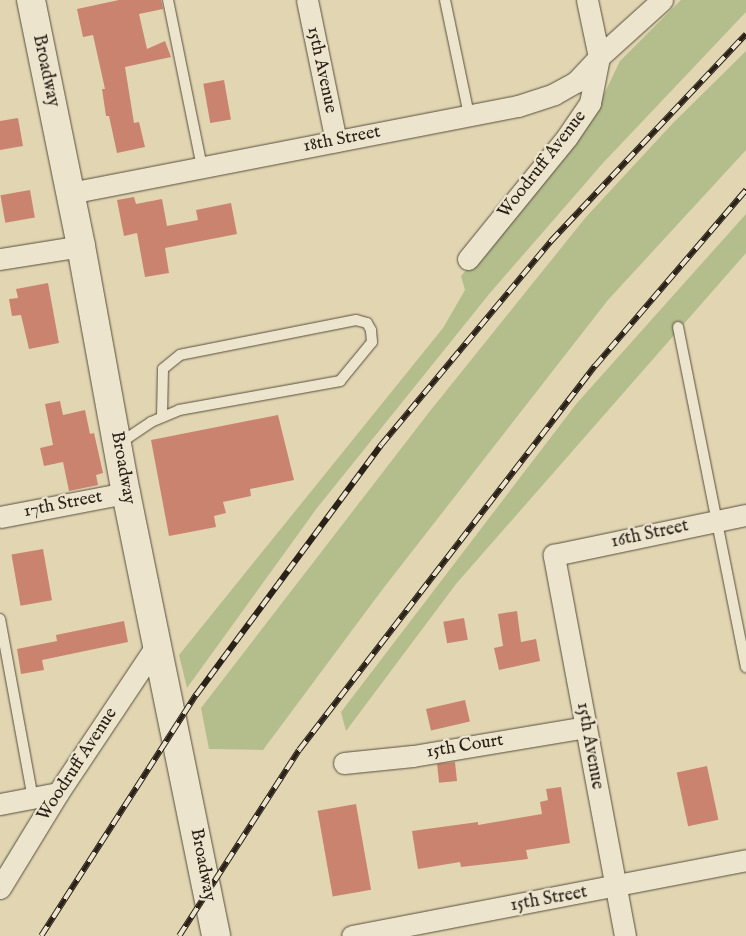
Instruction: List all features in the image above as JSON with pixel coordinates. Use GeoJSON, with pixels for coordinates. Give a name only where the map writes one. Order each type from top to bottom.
{"type":"FeatureCollection","features":[{"type":"Feature","properties":{"kind":"main road","name":"Broadway"},"geometry":{"type":"LineString","coordinates":[[31,0],[82,246],[126,493],[216,936]]}},
{"type":"Feature","properties":{"kind":"street","name":"15th Avenue"},"geometry":{"type":"LineString","coordinates":[[307,0],[336,141]]}},
{"type":"Feature","properties":{"kind":"street"},"geometry":{"type":"LineString","coordinates":[[587,0],[599,57]]}},
{"type":"Feature","properties":{"kind":"street"},"geometry":{"type":"LineString","coordinates":[[599,57],[662,0]]}},
{"type":"Feature","properties":{"kind":"street","name":"18th Street"},"geometry":{"type":"LineString","coordinates":[[70,193],[518,106],[554,94],[576,82],[599,57]]}},
{"type":"Feature","properties":{"kind":"street","name":"Woodruff Avenue"},"geometry":{"type":"LineString","coordinates":[[468,260],[590,103],[599,57]]}},
{"type":"Feature","properties":{"kind":"street"},"geometry":{"type":"LineString","coordinates":[[0,259],[82,246]]}},
{"type":"Feature","properties":{"kind":"street","name":"17th Street"},"geometry":{"type":"LineString","coordinates":[[0,517],[126,493]]}},
{"type":"Feature","properties":{"kind":"street","name":"16th Street"},"geometry":{"type":"LineString","coordinates":[[554,555],[746,515]]}},
{"type":"Feature","properties":{"kind":"street","name":"15th Avenue"},"geometry":{"type":"LineString","coordinates":[[554,555],[625,936]]}},
{"type":"Feature","properties":{"kind":"street","name":"Woodruff Avenue"},"geometry":{"type":"LineString","coordinates":[[0,888],[58,793],[158,643]]}},
{"type":"Feature","properties":{"kind":"street","name":"15th Court"},"geometry":{"type":"LineString","coordinates":[[344,763],[412,756],[586,727]]}},
{"type":"Feature","properties":{"kind":"street"},"geometry":{"type":"LineString","coordinates":[[0,804],[58,793]]}},
{"type":"Feature","properties":{"kind":"street","name":"15th Street"},"geometry":{"type":"LineString","coordinates":[[352,936],[615,888],[746,860]]}},
{"type":"Feature","properties":{"kind":"lane"},"geometry":{"type":"LineString","coordinates":[[168,0],[202,167]]}},
{"type":"Feature","properties":{"kind":"lane"},"geometry":{"type":"LineString","coordinates":[[445,0],[469,115]]}},
{"type":"Feature","properties":{"kind":"lane"},"geometry":{"type":"LineString","coordinates":[[117,445],[162,416],[178,410],[340,380],[348,374],[372,342],[371,330],[367,323],[356,320],[180,355],[164,369],[162,416]]}},
{"type":"Feature","properties":{"kind":"lane"},"geometry":{"type":"LineString","coordinates":[[678,327],[746,667]]}},
{"type":"Feature","properties":{"kind":"lane"},"geometry":{"type":"LineString","coordinates":[[0,619],[33,798]]}},
{"type":"Feature","properties":{"kind":"green space"},"geometry":{"type":"Polygon","coordinates":[[[681,0],[746,0],[746,12],[603,163],[490,293],[317,508],[187,688],[179,655],[443,328],[465,290],[461,276],[590,123],[620,61],[681,0]]]}},
{"type":"Feature","properties":{"kind":"green space"},"geometry":{"type":"Polygon","coordinates":[[[746,51],[746,150],[608,300],[382,590],[263,750],[209,749],[201,708],[430,411],[586,217],[673,123],[746,51]]]}},
{"type":"Feature","properties":{"kind":"green space"},"geometry":{"type":"Polygon","coordinates":[[[746,214],[746,253],[456,584],[346,731],[341,712],[577,403],[746,214]]]}},
{"type":"Feature","properties":{"kind":"building"},"geometry":{"type":"Polygon","coordinates":[[[119,0],[161,0],[163,9],[139,14],[147,49],[165,41],[171,57],[125,67],[134,123],[139,122],[145,147],[117,153],[109,116],[106,116],[102,89],[105,89],[93,35],[83,37],[77,9],[119,0]]]}},
{"type":"Feature","properties":{"kind":"building"},"geometry":{"type":"Polygon","coordinates":[[[224,80],[231,119],[210,123],[203,84],[224,80]]]}},
{"type":"Feature","properties":{"kind":"building"},"geometry":{"type":"Polygon","coordinates":[[[18,118],[23,146],[0,150],[0,121],[18,118]]]}},
{"type":"Feature","properties":{"kind":"building"},"geometry":{"type":"Polygon","coordinates":[[[30,190],[35,218],[5,223],[0,195],[30,190]]]}},
{"type":"Feature","properties":{"kind":"building"},"geometry":{"type":"Polygon","coordinates":[[[134,197],[136,204],[162,199],[167,226],[198,220],[196,210],[231,203],[237,234],[165,248],[169,273],[145,277],[137,233],[124,236],[117,200],[134,197]]]}},
{"type":"Feature","properties":{"kind":"building"},"geometry":{"type":"Polygon","coordinates":[[[48,283],[59,343],[29,349],[21,315],[12,316],[9,299],[18,298],[16,289],[48,283]]]}},
{"type":"Feature","properties":{"kind":"building"},"geometry":{"type":"Polygon","coordinates":[[[60,401],[63,415],[85,410],[90,434],[94,433],[103,473],[96,475],[98,485],[69,491],[63,462],[44,466],[40,448],[53,445],[45,404],[60,401]]]}},
{"type":"Feature","properties":{"kind":"building"},"geometry":{"type":"Polygon","coordinates":[[[278,415],[294,480],[250,489],[251,496],[223,502],[226,513],[214,516],[216,527],[169,536],[151,440],[278,415]]]}},
{"type":"Feature","properties":{"kind":"building"},"geometry":{"type":"Polygon","coordinates":[[[43,549],[52,600],[21,606],[11,555],[43,549]]]}},
{"type":"Feature","properties":{"kind":"building"},"geometry":{"type":"Polygon","coordinates":[[[517,611],[521,642],[536,639],[540,661],[499,670],[494,648],[503,646],[498,614],[517,611]]]}},
{"type":"Feature","properties":{"kind":"building"},"geometry":{"type":"Polygon","coordinates":[[[464,618],[468,640],[447,643],[443,622],[464,618]]]}},
{"type":"Feature","properties":{"kind":"building"},"geometry":{"type":"Polygon","coordinates":[[[124,621],[128,642],[42,660],[44,670],[21,674],[17,649],[57,641],[56,635],[124,621]]]}},
{"type":"Feature","properties":{"kind":"building"},"geometry":{"type":"Polygon","coordinates":[[[465,700],[470,721],[431,730],[426,709],[465,700]]]}},
{"type":"Feature","properties":{"kind":"building"},"geometry":{"type":"Polygon","coordinates":[[[455,762],[457,781],[439,783],[437,764],[455,762]]]}},
{"type":"Feature","properties":{"kind":"building"},"geometry":{"type":"Polygon","coordinates":[[[707,766],[718,820],[688,826],[677,772],[707,766]]]}},
{"type":"Feature","properties":{"kind":"building"},"geometry":{"type":"Polygon","coordinates":[[[561,787],[570,843],[526,850],[528,859],[461,867],[460,862],[418,869],[412,831],[478,822],[478,825],[542,814],[540,802],[548,800],[546,789],[561,787]]]}},
{"type":"Feature","properties":{"kind":"building"},"geometry":{"type":"Polygon","coordinates":[[[356,804],[371,890],[333,896],[318,811],[356,804]]]}},
{"type":"Feature","properties":{"kind":"railway"},"geometry":{"type":"LineString","coordinates":[[41,936],[196,695],[381,445],[551,241],[746,34]]}},
{"type":"Feature","properties":{"kind":"railway"},"geometry":{"type":"LineString","coordinates":[[179,936],[299,750],[595,366],[746,190]]}}]}
